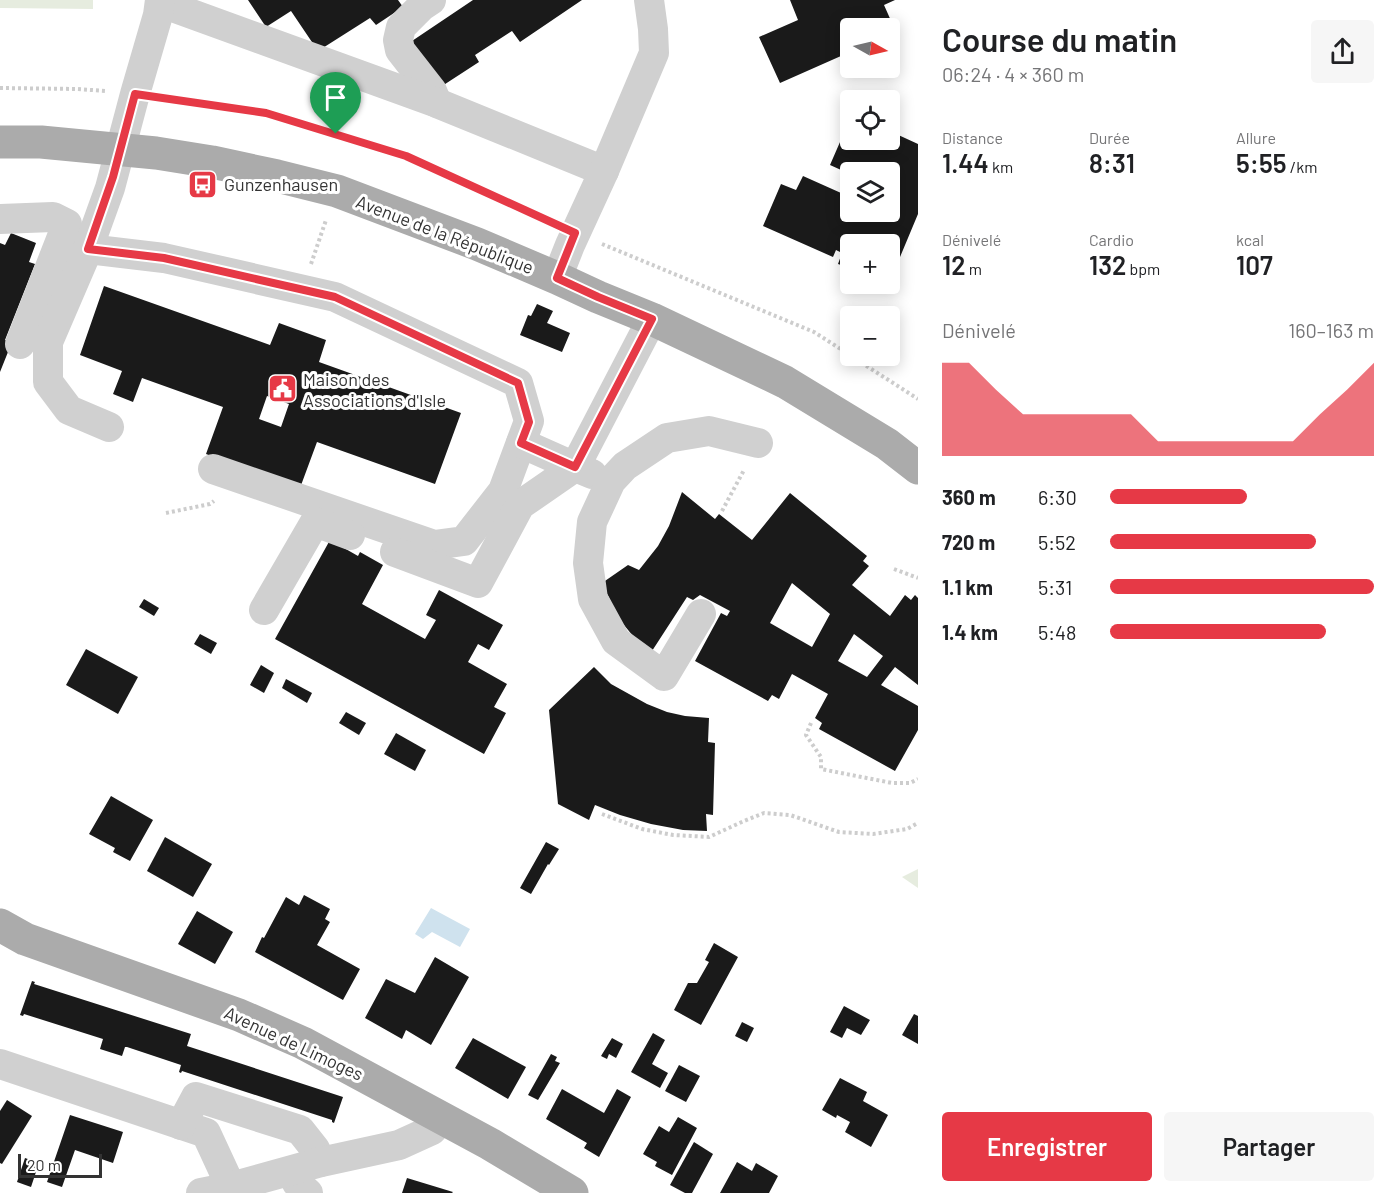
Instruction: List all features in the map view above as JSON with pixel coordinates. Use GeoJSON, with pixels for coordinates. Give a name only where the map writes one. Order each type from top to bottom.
{"type":"FeatureCollection","features":[{"type":"Feature","properties":{"kind":"main road","name":"Avenue de la République"},"geometry":{"type":"LineString","coordinates":[[0,142],[41,142],[121,149],[212,162],[337,191],[477,244],[557,278],[652,319],[785,382],[887,444],[918,468]]}},
{"type":"Feature","properties":{"kind":"main road","name":"Avenue de Limoges"},"geometry":{"type":"LineString","coordinates":[[0,925],[25,939],[250,1019],[313,1048],[490,1144],[572,1193]]}},
{"type":"Feature","properties":{"kind":"street"},"geometry":{"type":"LineString","coordinates":[[557,278],[654,52],[649,0]]}},
{"type":"Feature","properties":{"kind":"street"},"geometry":{"type":"LineString","coordinates":[[424,2],[402,27],[398,40],[400,50],[432,92],[436,103]]}},
{"type":"Feature","properties":{"kind":"street"},"geometry":{"type":"LineString","coordinates":[[109,427],[69,410],[48,382],[48,342],[88,249],[110,188],[135,94],[172,6],[436,103],[604,171]]}},
{"type":"Feature","properties":{"kind":"street"},"geometry":{"type":"LineString","coordinates":[[0,219],[53,217],[68,224],[20,344]]}},
{"type":"Feature","properties":{"kind":"street"},"geometry":{"type":"LineString","coordinates":[[88,249],[164,258],[335,297],[518,383],[529,422],[503,491],[464,541],[434,545],[226,473]]}},
{"type":"Feature","properties":{"kind":"street"},"geometry":{"type":"LineString","coordinates":[[264,610],[315,522],[478,583],[520,505],[575,467],[652,319]]}},
{"type":"Feature","properties":{"kind":"street"},"geometry":{"type":"LineString","coordinates":[[701,614],[664,676],[616,642],[593,599],[588,563],[592,522],[611,481],[625,466],[667,438],[709,431],[758,443]]}},
{"type":"Feature","properties":{"kind":"street"},"geometry":{"type":"LineString","coordinates":[[521,443],[611,481]]}},
{"type":"Feature","properties":{"kind":"street"},"geometry":{"type":"LineString","coordinates":[[0,1064],[206,1133],[231,1187]]}},
{"type":"Feature","properties":{"kind":"street"},"geometry":{"type":"LineString","coordinates":[[181,1125],[196,1097],[300,1130],[315,1149],[321,1162]]}},
{"type":"Feature","properties":{"kind":"street"},"geometry":{"type":"LineString","coordinates":[[201,1193],[231,1187],[299,1182],[321,1162],[399,1145],[432,1130],[441,1119]]}},
{"type":"Feature","properties":{"kind":"path"},"geometry":{"type":"LineString","coordinates":[[0,88],[77,89],[135,94],[266,113],[406,156],[575,233],[814,333],[840,349]]}},
{"type":"Feature","properties":{"kind":"path"},"geometry":{"type":"LineString","coordinates":[[301,290],[337,191]]}},
{"type":"Feature","properties":{"kind":"path"},"geometry":{"type":"LineString","coordinates":[[867,366],[918,399]]}},
{"type":"Feature","properties":{"kind":"path"},"geometry":{"type":"LineString","coordinates":[[722,511],[758,443]]}},
{"type":"Feature","properties":{"kind":"path"},"geometry":{"type":"LineString","coordinates":[[166,513],[210,504],[226,473]]}},
{"type":"Feature","properties":{"kind":"path"},"geometry":{"type":"LineString","coordinates":[[894,569],[918,578]]}},
{"type":"Feature","properties":{"kind":"path"},"geometry":{"type":"LineString","coordinates":[[811,723],[806,735],[821,757],[821,769],[892,783],[910,783],[918,779]]}},
{"type":"Feature","properties":{"kind":"path"},"geometry":{"type":"LineString","coordinates":[[602,814],[642,829],[673,835],[709,837],[764,813],[790,815],[839,832],[850,833],[873,834],[907,829],[918,823]]}},
{"type":"Feature","properties":{"kind":"shaded area"},"geometry":{"type":"Polygon","coordinates":[[[0,0],[93,0],[93,9],[0,8],[0,0]]]}},
{"type":"Feature","properties":{"kind":"shaded area"},"geometry":{"type":"Polygon","coordinates":[[[918,869],[918,888],[902,877],[918,869]]]}},
{"type":"Feature","properties":{"kind":"water"},"geometry":{"type":"Polygon","coordinates":[[[431,908],[470,929],[460,947],[432,932],[423,939],[415,934],[431,908]]]}},
{"type":"Feature","properties":{"kind":"building"},"geometry":{"type":"Polygon","coordinates":[[[248,0],[398,0],[403,7],[376,25],[370,18],[318,51],[291,11],[266,27],[248,0]]]}},
{"type":"Feature","properties":{"kind":"building"},"geometry":{"type":"Polygon","coordinates":[[[473,0],[582,0],[520,42],[512,31],[475,55],[479,62],[439,88],[409,43],[473,0]]]}},
{"type":"Feature","properties":{"kind":"building"},"geometry":{"type":"Polygon","coordinates":[[[790,0],[895,0],[884,5],[890,18],[840,18],[840,56],[780,83],[759,37],[798,20],[790,0]]]}},
{"type":"Feature","properties":{"kind":"building"},"geometry":{"type":"Polygon","coordinates":[[[900,136],[918,144],[918,214],[900,257],[900,234],[840,234],[840,252],[836,250],[833,257],[763,226],[781,184],[796,190],[803,176],[840,193],[840,222],[900,222],[900,162],[840,162],[840,170],[830,165],[840,142],[840,150],[900,150],[900,136]]]}},
{"type":"Feature","properties":{"kind":"building"},"geometry":{"type":"Polygon","coordinates":[[[11,233],[36,243],[29,262],[35,264],[5,340],[12,342],[0,372],[0,243],[5,245],[11,233]]]}},
{"type":"Feature","properties":{"kind":"building","name":"Maison des Associations d'Isle"},"geometry":{"type":"Polygon","coordinates":[[[104,286],[270,345],[279,323],[326,340],[319,362],[461,413],[435,484],[317,442],[300,488],[206,454],[223,407],[142,378],[133,402],[113,394],[122,371],[80,355],[104,286]],[[267,396],[259,419],[281,427],[289,404],[267,396]]]}},
{"type":"Feature","properties":{"kind":"building"},"geometry":{"type":"Polygon","coordinates":[[[537,304],[553,311],[547,323],[570,333],[562,352],[520,335],[528,315],[531,316],[537,304]]]}},
{"type":"Feature","properties":{"kind":"building"},"geometry":{"type":"Polygon","coordinates":[[[682,492],[715,519],[719,514],[752,540],[790,493],[867,556],[863,561],[869,566],[852,585],[890,616],[905,595],[911,600],[915,595],[918,598],[918,685],[895,667],[881,685],[918,706],[918,730],[895,771],[819,729],[822,723],[815,718],[828,694],[792,674],[779,699],[772,695],[768,701],[695,661],[721,613],[727,616],[730,611],[700,595],[693,600],[687,597],[652,651],[633,636],[619,619],[602,583],[628,565],[639,570],[658,546],[669,526],[682,492]],[[792,583],[770,623],[812,647],[830,614],[792,583]],[[854,634],[838,661],[867,677],[883,656],[854,634]]]}},
{"type":"Feature","properties":{"kind":"building"},"geometry":{"type":"Polygon","coordinates":[[[330,540],[358,556],[360,552],[383,565],[362,604],[425,639],[436,620],[426,615],[439,590],[503,625],[489,650],[478,644],[468,662],[507,684],[494,707],[506,713],[484,754],[275,639],[330,540]]]}},
{"type":"Feature","properties":{"kind":"building"},"geometry":{"type":"Polygon","coordinates":[[[144,599],[159,608],[154,616],[139,607],[144,599]]]}},
{"type":"Feature","properties":{"kind":"building"},"geometry":{"type":"Polygon","coordinates":[[[200,634],[217,643],[211,654],[194,644],[200,634]]]}},
{"type":"Feature","properties":{"kind":"building"},"geometry":{"type":"Polygon","coordinates":[[[86,649],[138,677],[118,714],[66,685],[86,649]]]}},
{"type":"Feature","properties":{"kind":"building"},"geometry":{"type":"Polygon","coordinates":[[[261,665],[274,673],[264,693],[250,685],[261,665]]]}},
{"type":"Feature","properties":{"kind":"building"},"geometry":{"type":"Polygon","coordinates":[[[594,667],[611,684],[647,704],[667,712],[709,718],[708,742],[715,743],[713,815],[706,814],[707,831],[683,830],[651,824],[595,805],[589,820],[558,804],[549,710],[594,667]]]}},
{"type":"Feature","properties":{"kind":"building"},"geometry":{"type":"Polygon","coordinates":[[[286,679],[312,693],[307,703],[282,688],[286,679]]]}},
{"type":"Feature","properties":{"kind":"building"},"geometry":{"type":"Polygon","coordinates":[[[346,712],[366,723],[359,735],[339,723],[346,712]]]}},
{"type":"Feature","properties":{"kind":"building"},"geometry":{"type":"Polygon","coordinates":[[[396,733],[426,750],[415,771],[384,754],[396,733]]]}},
{"type":"Feature","properties":{"kind":"building"},"geometry":{"type":"Polygon","coordinates":[[[111,796],[153,820],[130,861],[113,852],[115,848],[89,834],[111,796]]]}},
{"type":"Feature","properties":{"kind":"building"},"geometry":{"type":"Polygon","coordinates":[[[165,837],[212,864],[193,897],[147,871],[165,837]]]}},
{"type":"Feature","properties":{"kind":"building"},"geometry":{"type":"Polygon","coordinates":[[[546,842],[559,849],[531,894],[520,888],[546,842]]]}},
{"type":"Feature","properties":{"kind":"building"},"geometry":{"type":"Polygon","coordinates":[[[304,895],[330,909],[325,919],[330,922],[317,945],[360,969],[343,1000],[255,952],[286,897],[299,905],[304,895]]]}},
{"type":"Feature","properties":{"kind":"building"},"geometry":{"type":"Polygon","coordinates":[[[197,911],[233,932],[215,964],[178,944],[197,911]]]}},
{"type":"Feature","properties":{"kind":"building"},"geometry":{"type":"Polygon","coordinates":[[[714,943],[738,957],[701,1025],[674,1010],[688,983],[697,983],[709,962],[705,960],[714,943]]]}},
{"type":"Feature","properties":{"kind":"building"},"geometry":{"type":"Polygon","coordinates":[[[435,957],[469,977],[431,1045],[406,1030],[402,1039],[365,1018],[386,979],[415,993],[435,957]]]}},
{"type":"Feature","properties":{"kind":"building"},"geometry":{"type":"Polygon","coordinates":[[[32,981],[35,982],[34,984],[191,1034],[187,1046],[343,1097],[334,1123],[332,1120],[182,1071],[181,1073],[179,1072],[181,1065],[127,1047],[122,1056],[100,1049],[103,1039],[24,1014],[20,1015],[32,981]]]}},
{"type":"Feature","properties":{"kind":"building"},"geometry":{"type":"Polygon","coordinates":[[[844,1006],[870,1020],[861,1035],[847,1028],[842,1038],[830,1032],[844,1006]]]}},
{"type":"Feature","properties":{"kind":"building"},"geometry":{"type":"Polygon","coordinates":[[[914,1014],[918,1016],[918,1044],[902,1035],[914,1014]]]}},
{"type":"Feature","properties":{"kind":"building"},"geometry":{"type":"Polygon","coordinates":[[[742,1022],[754,1028],[747,1042],[735,1036],[742,1022]]]}},
{"type":"Feature","properties":{"kind":"building"},"geometry":{"type":"Polygon","coordinates":[[[653,1033],[665,1040],[652,1064],[668,1073],[660,1088],[631,1072],[653,1033]]]}},
{"type":"Feature","properties":{"kind":"building"},"geometry":{"type":"Polygon","coordinates":[[[473,1038],[526,1067],[508,1099],[455,1068],[473,1038]]]}},
{"type":"Feature","properties":{"kind":"building"},"geometry":{"type":"Polygon","coordinates":[[[612,1038],[623,1044],[616,1058],[609,1054],[607,1059],[601,1056],[612,1038]]]}},
{"type":"Feature","properties":{"kind":"building"},"geometry":{"type":"Polygon","coordinates":[[[551,1054],[557,1057],[555,1061],[560,1063],[538,1100],[528,1095],[551,1054]]]}},
{"type":"Feature","properties":{"kind":"building"},"geometry":{"type":"Polygon","coordinates":[[[679,1065],[700,1076],[686,1102],[665,1091],[679,1065]]]}},
{"type":"Feature","properties":{"kind":"building"},"geometry":{"type":"Polygon","coordinates":[[[840,1078],[867,1092],[863,1101],[888,1115],[871,1147],[845,1132],[850,1122],[837,1115],[836,1118],[822,1110],[840,1078]]]}},
{"type":"Feature","properties":{"kind":"building"},"geometry":{"type":"Polygon","coordinates":[[[562,1089],[604,1113],[617,1089],[631,1097],[599,1157],[584,1148],[587,1143],[546,1119],[562,1089]]]}},
{"type":"Feature","properties":{"kind":"building"},"geometry":{"type":"Polygon","coordinates":[[[7,1100],[32,1116],[2,1164],[0,1163],[0,1111],[7,1100]]]}},
{"type":"Feature","properties":{"kind":"building"},"geometry":{"type":"Polygon","coordinates":[[[70,1115],[123,1132],[113,1163],[75,1150],[62,1187],[47,1182],[70,1115]]]}},
{"type":"Feature","properties":{"kind":"building"},"geometry":{"type":"Polygon","coordinates":[[[678,1117],[697,1128],[672,1175],[655,1166],[657,1162],[643,1154],[659,1126],[669,1132],[678,1117]]]}},
{"type":"Feature","properties":{"kind":"building"},"geometry":{"type":"Polygon","coordinates":[[[694,1142],[713,1154],[692,1193],[685,1193],[670,1185],[694,1142]]]}},
{"type":"Feature","properties":{"kind":"building"},"geometry":{"type":"Polygon","coordinates":[[[25,1158],[39,1163],[31,1187],[17,1182],[25,1158]]]}},
{"type":"Feature","properties":{"kind":"building"},"geometry":{"type":"Polygon","coordinates":[[[737,1162],[752,1171],[756,1163],[778,1176],[769,1193],[720,1193],[737,1162]]]}},
{"type":"Feature","properties":{"kind":"building"},"geometry":{"type":"Polygon","coordinates":[[[407,1178],[453,1192],[402,1193],[407,1178]]]}},
{"type":"Feature","properties":{"kind":"place","name":"Gunzenhausen"},"geometry":{"type":"Point","coordinates":[203,184]}},
{"type":"Feature","properties":{"kind":"place","name":"Maison des Associations d'Isle"},"geometry":{"type":"Point","coordinates":[282,389]}},
{"type":"Feature","properties":{"kind":"route"},"geometry":{"type":"LineString","coordinates":[[135,94],[266,113],[336,134],[406,156],[575,233],[557,278],[652,319],[575,467],[521,443],[529,422],[518,383],[335,297],[164,258],[88,249],[113,177],[135,94]]}}]}
